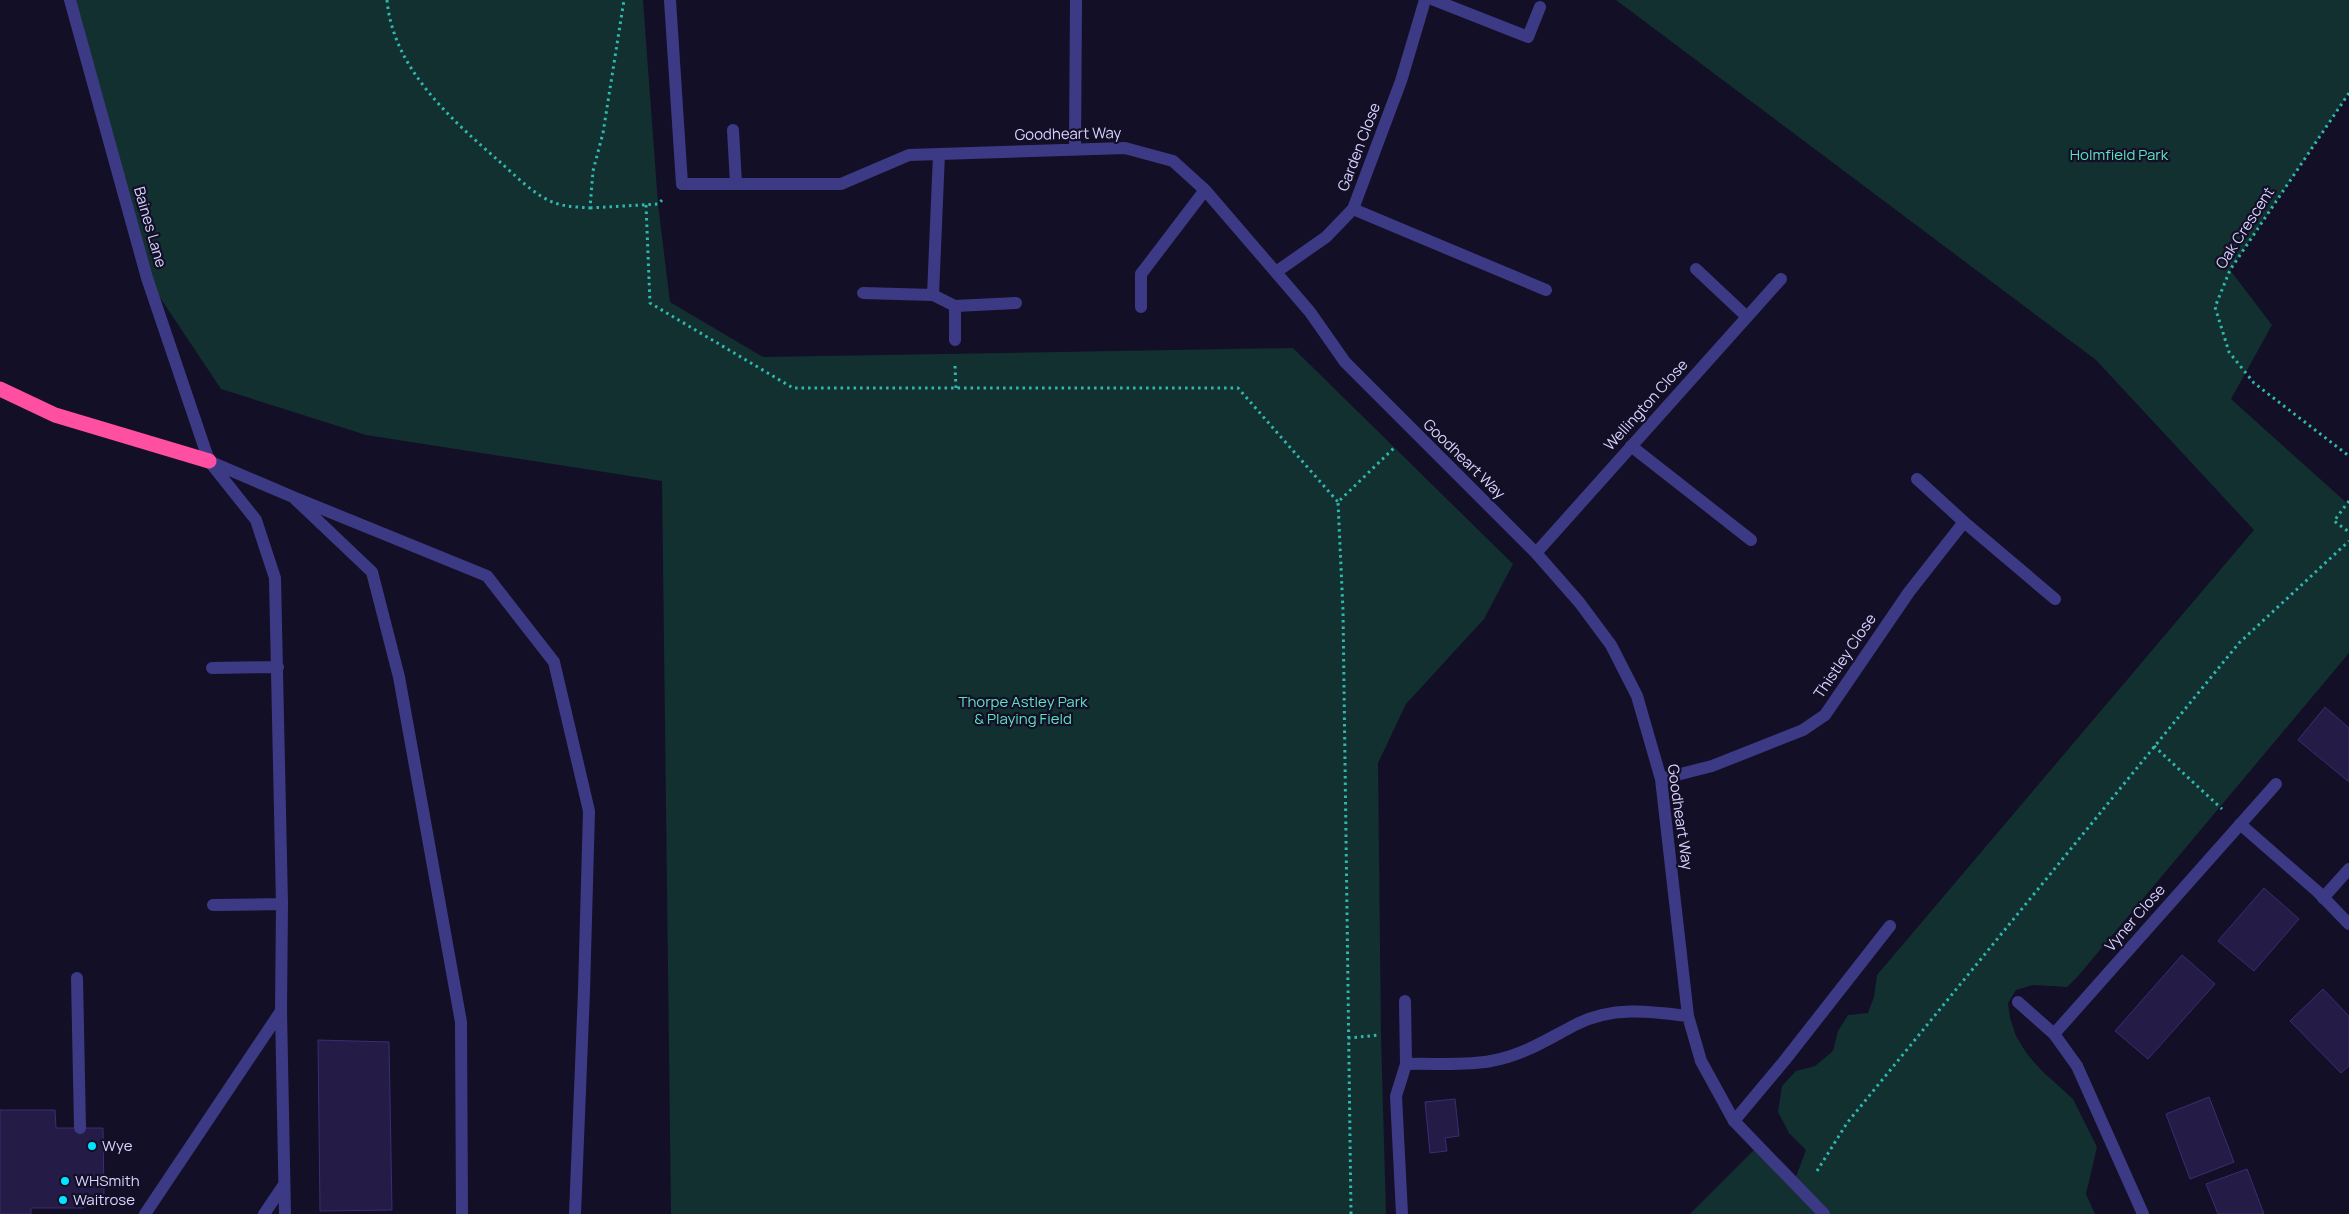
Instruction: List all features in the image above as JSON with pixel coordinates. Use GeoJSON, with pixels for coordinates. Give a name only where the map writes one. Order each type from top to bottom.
{"type":"FeatureCollection","features":[{"type":"Feature","properties":{"kind":"highway"},"geometry":{"type":"LineString","coordinates":[[0,389],[55,415],[209,461]]}},
{"type":"Feature","properties":{"kind":"street","name":"Baines Lane"},"geometry":{"type":"LineString","coordinates":[[70,0],[148,278],[209,461]]}},
{"type":"Feature","properties":{"kind":"street"},"geometry":{"type":"LineString","coordinates":[[670,0],[682,184]]}},
{"type":"Feature","properties":{"kind":"street"},"geometry":{"type":"LineString","coordinates":[[1075,150],[1076,0]]}},
{"type":"Feature","properties":{"kind":"street","name":"Garden Close"},"geometry":{"type":"LineString","coordinates":[[1276,272],[1326,237],[1353,209],[1401,81],[1425,0]]}},
{"type":"Feature","properties":{"kind":"street"},"geometry":{"type":"LineString","coordinates":[[1434,0],[1528,36],[1540,7]]}},
{"type":"Feature","properties":{"kind":"street"},"geometry":{"type":"LineString","coordinates":[[734,130],[736,184]]}},
{"type":"Feature","properties":{"kind":"street","name":"Goodheart Way"},"geometry":{"type":"LineString","coordinates":[[682,184],[841,184],[909,155],[1125,148],[1173,161],[1206,190],[1310,312],[1345,362],[1536,553],[1579,602],[1611,646],[1637,696],[1661,779],[1688,1016],[1701,1061],[1734,1121],[1824,1214]]}},
{"type":"Feature","properties":{"kind":"street"},"geometry":{"type":"LineString","coordinates":[[933,295],[939,154]]}},
{"type":"Feature","properties":{"kind":"street"},"geometry":{"type":"LineString","coordinates":[[1141,307],[1142,274],[1206,190]]}},
{"type":"Feature","properties":{"kind":"street"},"geometry":{"type":"LineString","coordinates":[[1353,209],[1546,290]]}},
{"type":"Feature","properties":{"kind":"street"},"geometry":{"type":"LineString","coordinates":[[1696,269],[1746,316]]}},
{"type":"Feature","properties":{"kind":"street","name":"Wellington Close"},"geometry":{"type":"LineString","coordinates":[[1536,553],[1781,279]]}},
{"type":"Feature","properties":{"kind":"street"},"geometry":{"type":"LineString","coordinates":[[863,293],[933,295],[955,306],[1016,303]]}},
{"type":"Feature","properties":{"kind":"street"},"geometry":{"type":"LineString","coordinates":[[955,306],[955,340]]}},
{"type":"Feature","properties":{"kind":"street"},"geometry":{"type":"LineString","coordinates":[[1631,446],[1751,540]]}},
{"type":"Feature","properties":{"kind":"street"},"geometry":{"type":"LineString","coordinates":[[209,461],[487,576],[554,662],[589,811],[575,1214]]}},
{"type":"Feature","properties":{"kind":"street"},"geometry":{"type":"LineString","coordinates":[[209,461],[256,520],[274,578],[278,667],[282,904],[283,1186],[285,1214]]}},
{"type":"Feature","properties":{"kind":"street"},"geometry":{"type":"LineString","coordinates":[[1918,479],[1964,522],[2055,599]]}},
{"type":"Feature","properties":{"kind":"street"},"geometry":{"type":"LineString","coordinates":[[294,496],[372,572],[399,677],[461,1022],[462,1214]]}},
{"type":"Feature","properties":{"kind":"street","name":"Thistley Close"},"geometry":{"type":"LineString","coordinates":[[1661,779],[1722,762],[1803,730],[1825,715],[1909,592],[1964,522]]}},
{"type":"Feature","properties":{"kind":"street"},"geometry":{"type":"LineString","coordinates":[[212,668],[278,667]]}},
{"type":"Feature","properties":{"kind":"street","name":"Vyner Close"},"geometry":{"type":"LineString","coordinates":[[2054,1034],[2276,784]]}},
{"type":"Feature","properties":{"kind":"street"},"geometry":{"type":"LineString","coordinates":[[2240,824],[2324,898],[2349,924]]}},
{"type":"Feature","properties":{"kind":"street"},"geometry":{"type":"LineString","coordinates":[[2324,898],[2349,869]]}},
{"type":"Feature","properties":{"kind":"street"},"geometry":{"type":"LineString","coordinates":[[214,905],[282,904]]}},
{"type":"Feature","properties":{"kind":"street"},"geometry":{"type":"LineString","coordinates":[[1734,1121],[1785,1060],[1890,926]]}},
{"type":"Feature","properties":{"kind":"street"},"geometry":{"type":"LineString","coordinates":[[77,978],[80,1128]]}},
{"type":"Feature","properties":{"kind":"street"},"geometry":{"type":"LineString","coordinates":[[1402,1214],[1396,1096],[1406,1064],[1405,1001]]}},
{"type":"Feature","properties":{"kind":"street"},"geometry":{"type":"LineString","coordinates":[[2018,1002],[2054,1034],[2077,1066],[2143,1214]]}},
{"type":"Feature","properties":{"kind":"street"},"geometry":{"type":"LineString","coordinates":[[1406,1064],[1490,1062],[1522,1052],[1550,1040],[1577,1024],[1608,1013],[1640,1010],[1688,1016]]}},
{"type":"Feature","properties":{"kind":"street"},"geometry":{"type":"LineString","coordinates":[[145,1214],[281,1011]]}},
{"type":"Feature","properties":{"kind":"street"},"geometry":{"type":"LineString","coordinates":[[264,1214],[283,1186]]}},
{"type":"Feature","properties":{"kind":"path"},"geometry":{"type":"LineString","coordinates":[[387,0],[388,14],[397,43],[414,74],[458,124],[536,193],[555,203],[590,208],[646,205],[658,204],[682,184]]}},
{"type":"Feature","properties":{"kind":"path"},"geometry":{"type":"LineString","coordinates":[[590,208],[593,171],[603,134],[624,0]]}},
{"type":"Feature","properties":{"kind":"path","name":"Oak Crescent"},"geometry":{"type":"LineString","coordinates":[[2349,92],[2230,270],[2215,307],[2229,352],[2254,383],[2349,456]]}},
{"type":"Feature","properties":{"kind":"path"},"geometry":{"type":"LineString","coordinates":[[646,205],[650,303],[793,388],[1238,388],[1338,502],[1343,612],[1351,1214]]}},
{"type":"Feature","properties":{"kind":"path"},"geometry":{"type":"LineString","coordinates":[[1338,502],[1412,431]]}},
{"type":"Feature","properties":{"kind":"path"},"geometry":{"type":"LineString","coordinates":[[2349,500],[2334,521],[2349,532]]}},
{"type":"Feature","properties":{"kind":"path"},"geometry":{"type":"LineString","coordinates":[[1804,1193],[1847,1123],[2239,643],[2349,541]]}},
{"type":"Feature","properties":{"kind":"path"},"geometry":{"type":"LineString","coordinates":[[2154,746],[2240,824]]}},
{"type":"Feature","properties":{"kind":"path"},"geometry":{"type":"LineString","coordinates":[[1348,1038],[1406,1034]]}},
{"type":"Feature","properties":{"kind":"green space","name":"Thorpe Astley Park & Playing Field"},"geometry":{"type":"Polygon","coordinates":[[[70,0],[643,0],[658,204],[670,302],[763,357],[1293,348],[1513,564],[1484,619],[1406,704],[1378,763],[1381,1035],[1386,1214],[671,1214],[662,481],[366,435],[221,389],[147,278],[70,0]]]}},
{"type":"Feature","properties":{"kind":"green space","name":"Holmfield Park"},"geometry":{"type":"Polygon","coordinates":[[[1616,0],[2349,0],[2349,93],[2230,270],[2272,325],[2231,399],[2349,505],[2349,653],[2079,975],[2067,987],[2033,985],[2016,990],[2008,1003],[2010,1018],[2016,1036],[2027,1054],[2042,1071],[2073,1099],[2097,1147],[2086,1194],[2095,1214],[1690,1214],[1758,1146],[1794,1182],[1806,1150],[1789,1133],[1778,1112],[1782,1086],[1796,1071],[1815,1066],[1833,1051],[1838,1031],[1848,1015],[1868,1013],[1874,997],[1877,975],[2254,530],[2096,360],[1616,0]]]}},
{"type":"Feature","properties":{"kind":"building"},"geometry":{"type":"Polygon","coordinates":[[[2325,707],[2349,728],[2349,782],[2298,740],[2325,707]]]}},
{"type":"Feature","properties":{"kind":"building"},"geometry":{"type":"Polygon","coordinates":[[[2264,888],[2299,919],[2254,971],[2218,941],[2264,888]]]}},
{"type":"Feature","properties":{"kind":"building"},"geometry":{"type":"Polygon","coordinates":[[[2182,955],[2215,984],[2148,1059],[2115,1031],[2182,955]]]}},
{"type":"Feature","properties":{"kind":"building"},"geometry":{"type":"Polygon","coordinates":[[[2323,989],[2349,1016],[2349,1066],[2341,1073],[2290,1021],[2323,989]]]}},
{"type":"Feature","properties":{"kind":"building"},"geometry":{"type":"Polygon","coordinates":[[[318,1040],[389,1042],[392,1210],[320,1211],[318,1040]]]}},
{"type":"Feature","properties":{"kind":"building"},"geometry":{"type":"Polygon","coordinates":[[[2209,1097],[2234,1162],[2190,1179],[2166,1114],[2209,1097]]]}},
{"type":"Feature","properties":{"kind":"building"},"geometry":{"type":"Polygon","coordinates":[[[1455,1099],[1459,1136],[1445,1138],[1447,1151],[1430,1153],[1425,1102],[1455,1099]]]}},
{"type":"Feature","properties":{"kind":"building"},"geometry":{"type":"Polygon","coordinates":[[[0,1110],[55,1110],[56,1128],[103,1128],[104,1194],[83,1208],[31,1208],[31,1214],[0,1214],[0,1110]]]}},
{"type":"Feature","properties":{"kind":"building"},"geometry":{"type":"Polygon","coordinates":[[[2247,1169],[2264,1214],[2218,1214],[2206,1184],[2247,1169]]]}},
{"type":"Feature","properties":{"kind":"place","name":"Wye"},"geometry":{"type":"Point","coordinates":[92,1146]}},
{"type":"Feature","properties":{"kind":"place","name":"WHSmith"},"geometry":{"type":"Point","coordinates":[65,1181]}},
{"type":"Feature","properties":{"kind":"place","name":"Waitrose"},"geometry":{"type":"Point","coordinates":[63,1200]}}]}
